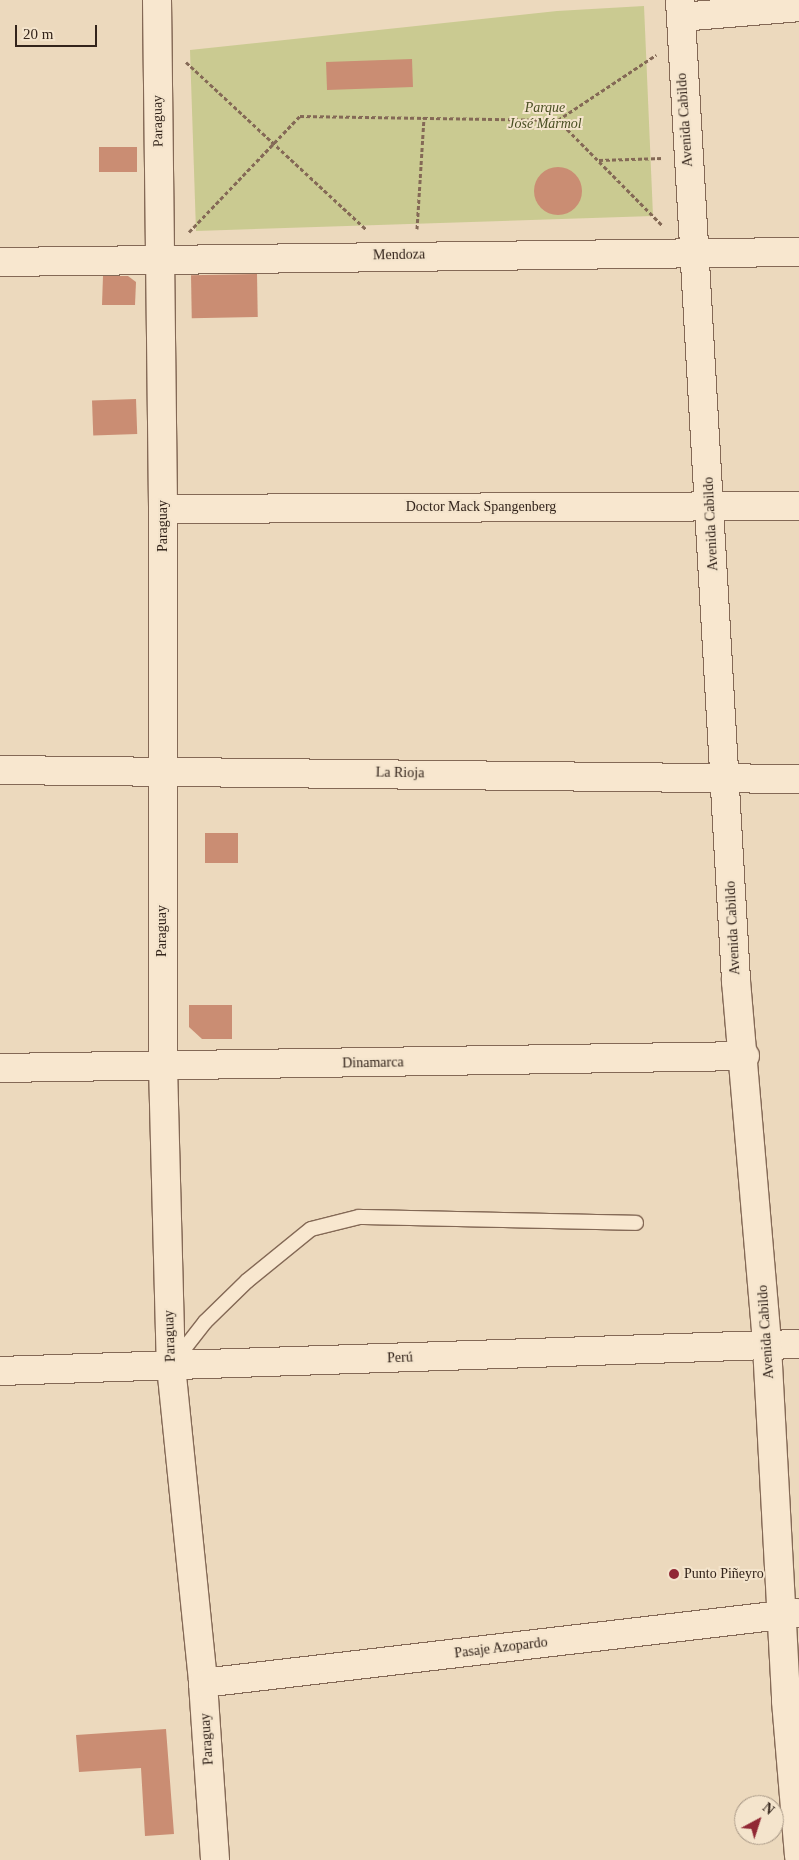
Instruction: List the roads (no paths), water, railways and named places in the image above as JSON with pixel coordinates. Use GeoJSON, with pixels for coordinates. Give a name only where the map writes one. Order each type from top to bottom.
{"type":"FeatureCollection","features":[{"type":"Feature","properties":{"kind":"street","name":"Paraguay"},"geometry":{"type":"LineString","coordinates":[[157,0],[163,509],[161,769],[163,1066],[171,1366],[203,1683],[215,1860]]}},
{"type":"Feature","properties":{"kind":"street"},"geometry":{"type":"LineString","coordinates":[[681,18],[799,7]]}},
{"type":"Feature","properties":{"kind":"street","name":"Avenida Cabildo"},"geometry":{"type":"LineString","coordinates":[[681,18],[693,255],[710,505],[736,982],[746,1056],[767,1346],[791,1613],[799,1856]]}},
{"type":"Feature","properties":{"kind":"street","name":"Mendoza"},"geometry":{"type":"LineString","coordinates":[[0,262],[161,261],[405,255],[693,255],[799,252]]}},
{"type":"Feature","properties":{"kind":"street","name":"Doctor Mack Spangenberg"},"geometry":{"type":"LineString","coordinates":[[163,509],[799,506]]}},
{"type":"Feature","properties":{"kind":"street","name":"La Rioja"},"geometry":{"type":"LineString","coordinates":[[0,770],[161,769],[799,779]]}},
{"type":"Feature","properties":{"kind":"street","name":"Dinamarca"},"geometry":{"type":"LineString","coordinates":[[0,1068],[746,1056]]}},
{"type":"Feature","properties":{"kind":"street","name":"Perú"},"geometry":{"type":"LineString","coordinates":[[0,1371],[799,1344]]}},
{"type":"Feature","properties":{"kind":"street","name":"Pasaje Azopardo"},"geometry":{"type":"LineString","coordinates":[[203,1683],[791,1613]]}},
{"type":"Feature","properties":{"kind":"lane"},"geometry":{"type":"LineString","coordinates":[[171,1366],[212,1315],[311,1229],[359,1217],[636,1223]]}},
{"type":"Feature","properties":{"kind":"place","name":"Punto Piñeyro"},"geometry":{"type":"Point","coordinates":[674,1574]}},
{"type":"Feature","properties":{"kind":"park label","name":"Parque José Mármol"},"geometry":{"type":"Point","coordinates":[545,116]}}]}
